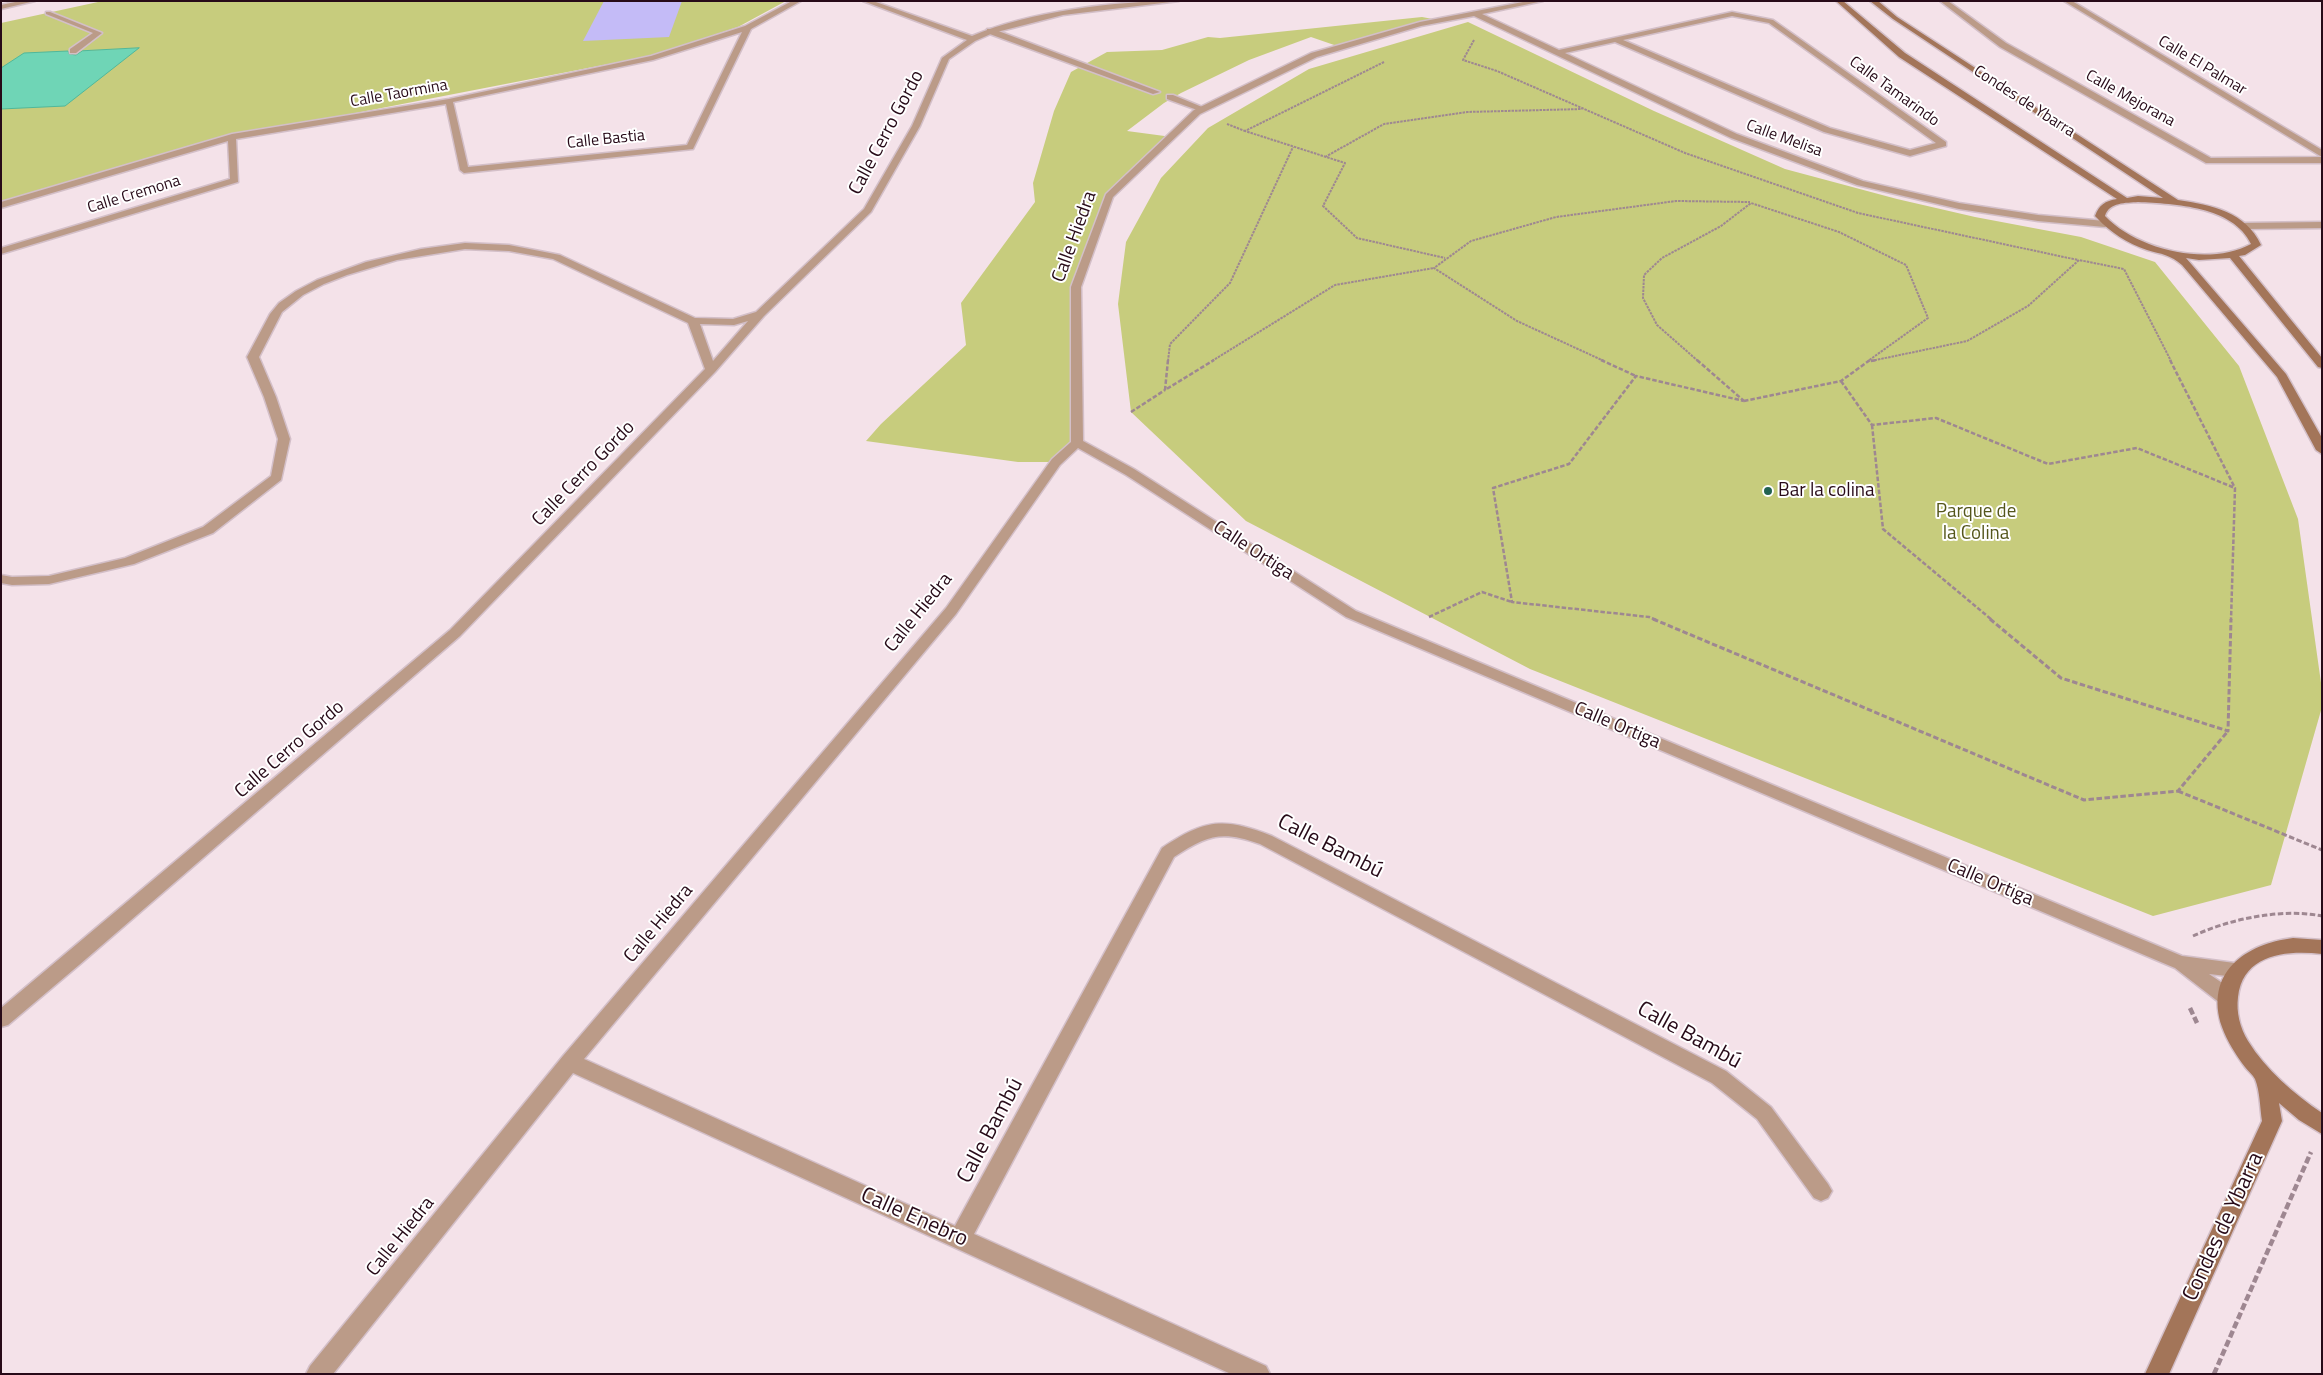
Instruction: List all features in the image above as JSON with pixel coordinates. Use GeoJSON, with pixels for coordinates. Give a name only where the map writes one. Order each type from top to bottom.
{"type":"FeatureCollection","features":[{"type":"Feature","properties":{"kind":"main road","name":"Condes de Ybarra"},"geometry":{"type":"LineString","coordinates":[[1839,1],[1902,55],[2124,200]]}},
{"type":"Feature","properties":{"kind":"main road","name":"Condes de Ybarra"},"geometry":{"type":"LineString","coordinates":[[1873,1],[1895,18],[2175,202]]}},
{"type":"Feature","properties":{"kind":"main road"},"geometry":{"type":"LineString","coordinates":[[2138,199],[2175,202],[2215,212],[2245,226],[2254,236],[2256,245],[2248,252],[2233,256],[2195,256],[2174,253],[2125,237],[2105,224],[2100,216],[2102,209],[2110,203],[2124,200],[2138,199]]}},
{"type":"Feature","properties":{"kind":"main road"},"geometry":{"type":"LineString","coordinates":[[2174,253],[2186,263],[2282,376],[2322,450]]}},
{"type":"Feature","properties":{"kind":"main road"},"geometry":{"type":"LineString","coordinates":[[2233,256],[2322,365]]}},
{"type":"Feature","properties":{"kind":"main road"},"geometry":{"type":"LineString","coordinates":[[2320,946],[2283,947],[2256,954],[2236,969],[2227,997],[2230,1021],[2242,1048],[2264,1077],[2299,1110],[2322,1125]]}},
{"type":"Feature","properties":{"kind":"main road","name":"Condes de Ybarra"},"geometry":{"type":"LineString","coordinates":[[2157,1374],[2272,1121],[2264,1077]]}},
{"type":"Feature","properties":{"kind":"street"},"geometry":{"type":"LineString","coordinates":[[1,7],[32,1]]}},
{"type":"Feature","properties":{"kind":"street","name":"Calle Taormina"},"geometry":{"type":"LineString","coordinates":[[1,205],[232,138],[449,101],[653,58],[748,28],[798,1]]}},
{"type":"Feature","properties":{"kind":"street"},"geometry":{"type":"LineString","coordinates":[[866,1],[972,39]]}},
{"type":"Feature","properties":{"kind":"street","name":"Calle Cerro Gordo"},"geometry":{"type":"LineString","coordinates":[[1,1019],[88,948],[454,633],[712,370],[760,314],[868,210],[916,126],[946,58],[972,39],[990,31],[1062,13],[1176,1]]}},
{"type":"Feature","properties":{"kind":"street","name":"Calle Hiedra"},"geometry":{"type":"LineString","coordinates":[[318,1374],[570,1062],[950,611],[1056,462],[1077,442],[1076,287],[1109,196],[1197,112],[1314,55],[1420,24],[1540,1]]}},
{"type":"Feature","properties":{"kind":"street","name":"Calle Mejorana"},"geometry":{"type":"LineString","coordinates":[[1943,1],[2003,45],[2209,160],[2322,160]]}},
{"type":"Feature","properties":{"kind":"street","name":"Calle El Palmar"},"geometry":{"type":"LineString","coordinates":[[2067,1],[2322,154]]}},
{"type":"Feature","properties":{"kind":"street"},"geometry":{"type":"LineString","coordinates":[[48,13],[98,33],[73,51]]}},
{"type":"Feature","properties":{"kind":"street","name":"Calle Melisa"},"geometry":{"type":"LineString","coordinates":[[1474,13],[1734,136],[1860,183],[1959,206],[2038,218],[2105,224]]}},
{"type":"Feature","properties":{"kind":"street","name":"Calle Tamarindo"},"geometry":{"type":"LineString","coordinates":[[1557,53],[1732,14],[1771,21],[1943,144],[1910,153],[1827,130],[1616,40]]}},
{"type":"Feature","properties":{"kind":"street","name":"Calle Bastia"},"geometry":{"type":"LineString","coordinates":[[449,101],[464,170],[690,147],[748,28]]}},
{"type":"Feature","properties":{"kind":"street"},"geometry":{"type":"LineString","coordinates":[[990,31],[1156,92]]}},
{"type":"Feature","properties":{"kind":"street"},"geometry":{"type":"LineString","coordinates":[[1170,97],[1203,109]]}},
{"type":"Feature","properties":{"kind":"street","name":"Calle Cremona"},"geometry":{"type":"LineString","coordinates":[[1,251],[235,180],[232,138]]}},
{"type":"Feature","properties":{"kind":"street"},"geometry":{"type":"LineString","coordinates":[[2245,226],[2322,225]]}},
{"type":"Feature","properties":{"kind":"street"},"geometry":{"type":"LineString","coordinates":[[1,579],[12,581],[49,580],[129,561],[208,530],[277,477],[284,439],[270,397],[253,357],[268,327],[282,306],[310,288],[358,268],[413,254],[466,246],[507,248],[554,256],[635,291],[693,322],[734,322],[760,314]]}},
{"type":"Feature","properties":{"kind":"street"},"geometry":{"type":"LineString","coordinates":[[693,322],[712,370]]}},
{"type":"Feature","properties":{"kind":"street","name":"Calle Ortiga"},"geometry":{"type":"LineString","coordinates":[[1077,442],[1130,472],[1352,614],[2181,963],[2227,997]]}},
{"type":"Feature","properties":{"kind":"street","name":"Calle Bambú"},"geometry":{"type":"LineString","coordinates":[[960,1239],[1168,853],[1192,836],[1215,828],[1241,830],[1266,840],[1719,1077],[1764,1113],[1821,1190]]}},
{"type":"Feature","properties":{"kind":"street","name":"Calle Ortiga"},"geometry":{"type":"LineString","coordinates":[[2181,963],[2236,969]]}},
{"type":"Feature","properties":{"kind":"street","name":"Calle Enebro"},"geometry":{"type":"LineString","coordinates":[[570,1062],[1258,1374]]}},
{"type":"Feature","properties":{"kind":"path"},"geometry":{"type":"LineString","coordinates":[[1476,36],[1464,60],[1497,71],[1686,153],[1858,213],[2124,269],[2235,488],[2228,731],[2178,791]]}},
{"type":"Feature","properties":{"kind":"path"},"geometry":{"type":"LineString","coordinates":[[1245,131],[1372,66],[1390,59]]}},
{"type":"Feature","properties":{"kind":"path"},"geometry":{"type":"LineString","coordinates":[[1324,157],[1384,124],[1467,112],[1585,109]]}},
{"type":"Feature","properties":{"kind":"path"},"geometry":{"type":"LineString","coordinates":[[1220,121],[1245,131],[1345,163],[1323,206],[1357,238],[1445,258]]}},
{"type":"Feature","properties":{"kind":"path"},"geometry":{"type":"LineString","coordinates":[[1165,390],[1170,344],[1230,283],[1293,147]]}},
{"type":"Feature","properties":{"kind":"path"},"geometry":{"type":"LineString","coordinates":[[1131,412],[1335,285],[1434,268],[1445,258],[1471,241],[1556,217],[1676,201],[1751,202],[1839,232],[1906,266],[1928,318],[1841,381],[1744,401],[1636,376],[1517,321],[1434,268]]}},
{"type":"Feature","properties":{"kind":"path"},"geometry":{"type":"LineString","coordinates":[[1744,401],[1657,325],[1643,298],[1643,283],[1644,276],[1662,258],[1721,226],[1751,202]]}},
{"type":"Feature","properties":{"kind":"path"},"geometry":{"type":"LineString","coordinates":[[1869,362],[1967,341],[2028,306],[2079,260]]}},
{"type":"Feature","properties":{"kind":"path"},"geometry":{"type":"LineString","coordinates":[[1512,602],[1493,488],[1569,464],[1636,376]]}},
{"type":"Feature","properties":{"kind":"path"},"geometry":{"type":"LineString","coordinates":[[1841,381],[1872,425],[1883,528],[2061,678],[2228,731]]}},
{"type":"Feature","properties":{"kind":"path"},"geometry":{"type":"LineString","coordinates":[[1872,425],[1936,418],[2048,464],[2137,448],[2235,488]]}},
{"type":"Feature","properties":{"kind":"path"},"geometry":{"type":"LineString","coordinates":[[1429,617],[1482,592],[1512,602],[1649,617],[2084,800],[2178,791],[2322,850]]}},
{"type":"Feature","properties":{"kind":"path"},"geometry":{"type":"LineString","coordinates":[[2214,1374],[2313,1146]]}},
{"type":"Feature","properties":{"kind":"green space"},"geometry":{"type":"Polygon","coordinates":[[[786,1],[738,27],[650,56],[232,137],[1,205],[1,23],[98,2],[786,1]]]}},
{"type":"Feature","properties":{"kind":"green space"},"geometry":{"type":"Polygon","coordinates":[[[1422,17],[1438,20],[1340,47],[1311,37],[1249,60],[1181,93],[1164,103],[1127,131],[1172,137],[1109,196],[1076,287],[1077,443],[1056,462],[1018,462],[866,441],[881,424],[966,345],[961,303],[1035,202],[1033,183],[1054,111],[1071,72],[1107,52],[1162,50],[1208,37],[1220,38],[1422,17]]]}},
{"type":"Feature","properties":{"kind":"green space","name":"Parque de la Colina"},"geometry":{"type":"Polygon","coordinates":[[[1468,22],[1654,111],[1785,169],[1897,199],[1975,217],[2081,237],[2155,262],[2239,366],[2298,519],[2322,690],[2322,707],[2271,885],[2153,916],[1530,669],[1246,521],[1131,412],[1118,304],[1126,242],[1161,178],[1208,128],[1309,69],[1468,22]]]}},
{"type":"Feature","properties":{"kind":"shaded area"},"geometry":{"type":"Polygon","coordinates":[[[604,1],[682,1],[669,37],[583,41],[604,1]]]}},
{"type":"Feature","properties":{"kind":"building"},"geometry":{"type":"Polygon","coordinates":[[[139,48],[65,106],[1,109],[1,68],[24,53],[68,51],[69,54],[76,55],[82,51],[139,48]]]}},
{"type":"Feature","properties":{"kind":"place","name":"Bar la colina"},"geometry":{"type":"Point","coordinates":[1768,491]}}]}
